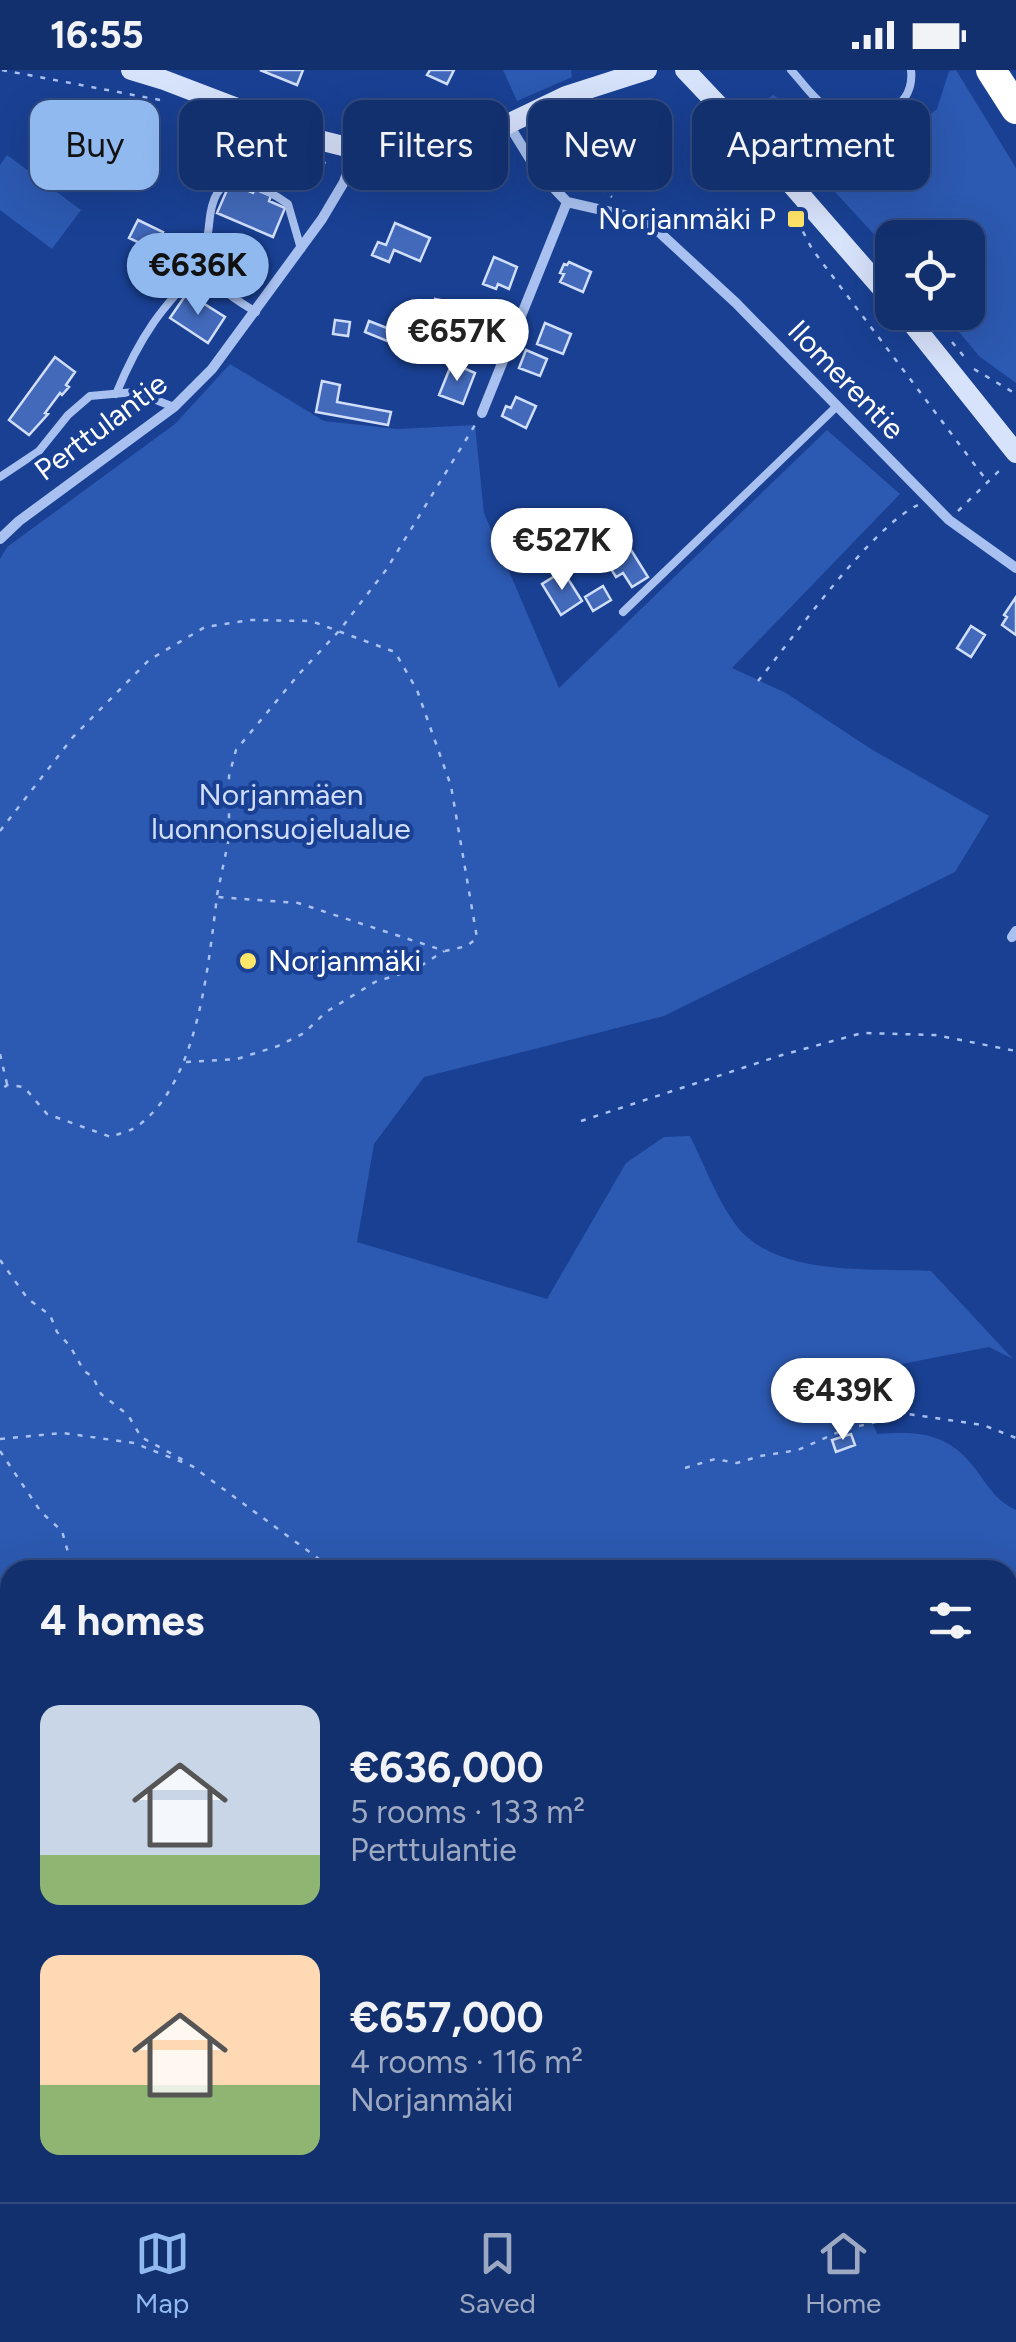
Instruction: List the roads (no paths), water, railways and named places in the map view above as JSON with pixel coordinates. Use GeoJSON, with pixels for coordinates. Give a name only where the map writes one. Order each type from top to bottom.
{"type":"FeatureCollection","features":[{"type":"Feature","properties":{"kind":"highway"},"geometry":{"type":"LineString","coordinates":[[991,70],[1016,109]]}},
{"type":"Feature","properties":{"kind":"street"},"geometry":{"type":"LineString","coordinates":[[131,70],[343,145]]}},
{"type":"Feature","properties":{"kind":"street"},"geometry":{"type":"LineString","coordinates":[[566,96],[597,70]]}},
{"type":"Feature","properties":{"kind":"street"},"geometry":{"type":"LineString","coordinates":[[482,414],[567,202],[536,170],[510,125],[566,96],[646,70]]}},
{"type":"Feature","properties":{"kind":"street"},"geometry":{"type":"LineString","coordinates":[[686,70],[875,280]]}},
{"type":"Feature","properties":{"kind":"street","name":"Perttulantie"},"geometry":{"type":"LineString","coordinates":[[0,539],[174,407],[212,369],[300,250],[343,181]]}},
{"type":"Feature","properties":{"kind":"street","name":"Ilomerentie"},"geometry":{"type":"LineString","coordinates":[[567,202],[646,220],[736,302],[949,520],[1016,568]]}},
{"type":"Feature","properties":{"kind":"street"},"geometry":{"type":"LineString","coordinates":[[916,330],[1010,460]]}},
{"type":"Feature","properties":{"kind":"lane"},"geometry":{"type":"LineString","coordinates":[[791,70],[826,108],[858,119],[887,113],[906,98],[911,70]]}},
{"type":"Feature","properties":{"kind":"lane"},"geometry":{"type":"LineString","coordinates":[[256,312],[224,292],[206,263],[211,204],[221,185],[228,181],[248,182],[288,204],[300,250]]}},
{"type":"Feature","properties":{"kind":"lane"},"geometry":{"type":"LineString","coordinates":[[116,394],[136,345],[175,293],[206,263]]}},
{"type":"Feature","properties":{"kind":"lane"},"geometry":{"type":"LineString","coordinates":[[0,477],[38,451],[90,396],[135,392],[174,407]]}},
{"type":"Feature","properties":{"kind":"lane"},"geometry":{"type":"LineString","coordinates":[[622,612],[837,406]]}},
{"type":"Feature","properties":{"kind":"place","name":"Norjanmäki P"},"geometry":{"type":"Point","coordinates":[796,219]}},
{"type":"Feature","properties":{"kind":"place","name":"Norjanmäki"},"geometry":{"type":"Point","coordinates":[248,961]}},
{"type":"Feature","properties":{"kind":"park label","name":"Norjanmäen luonnonsuojelualue"},"geometry":{"type":"Point","coordinates":[281,812]}}]}
